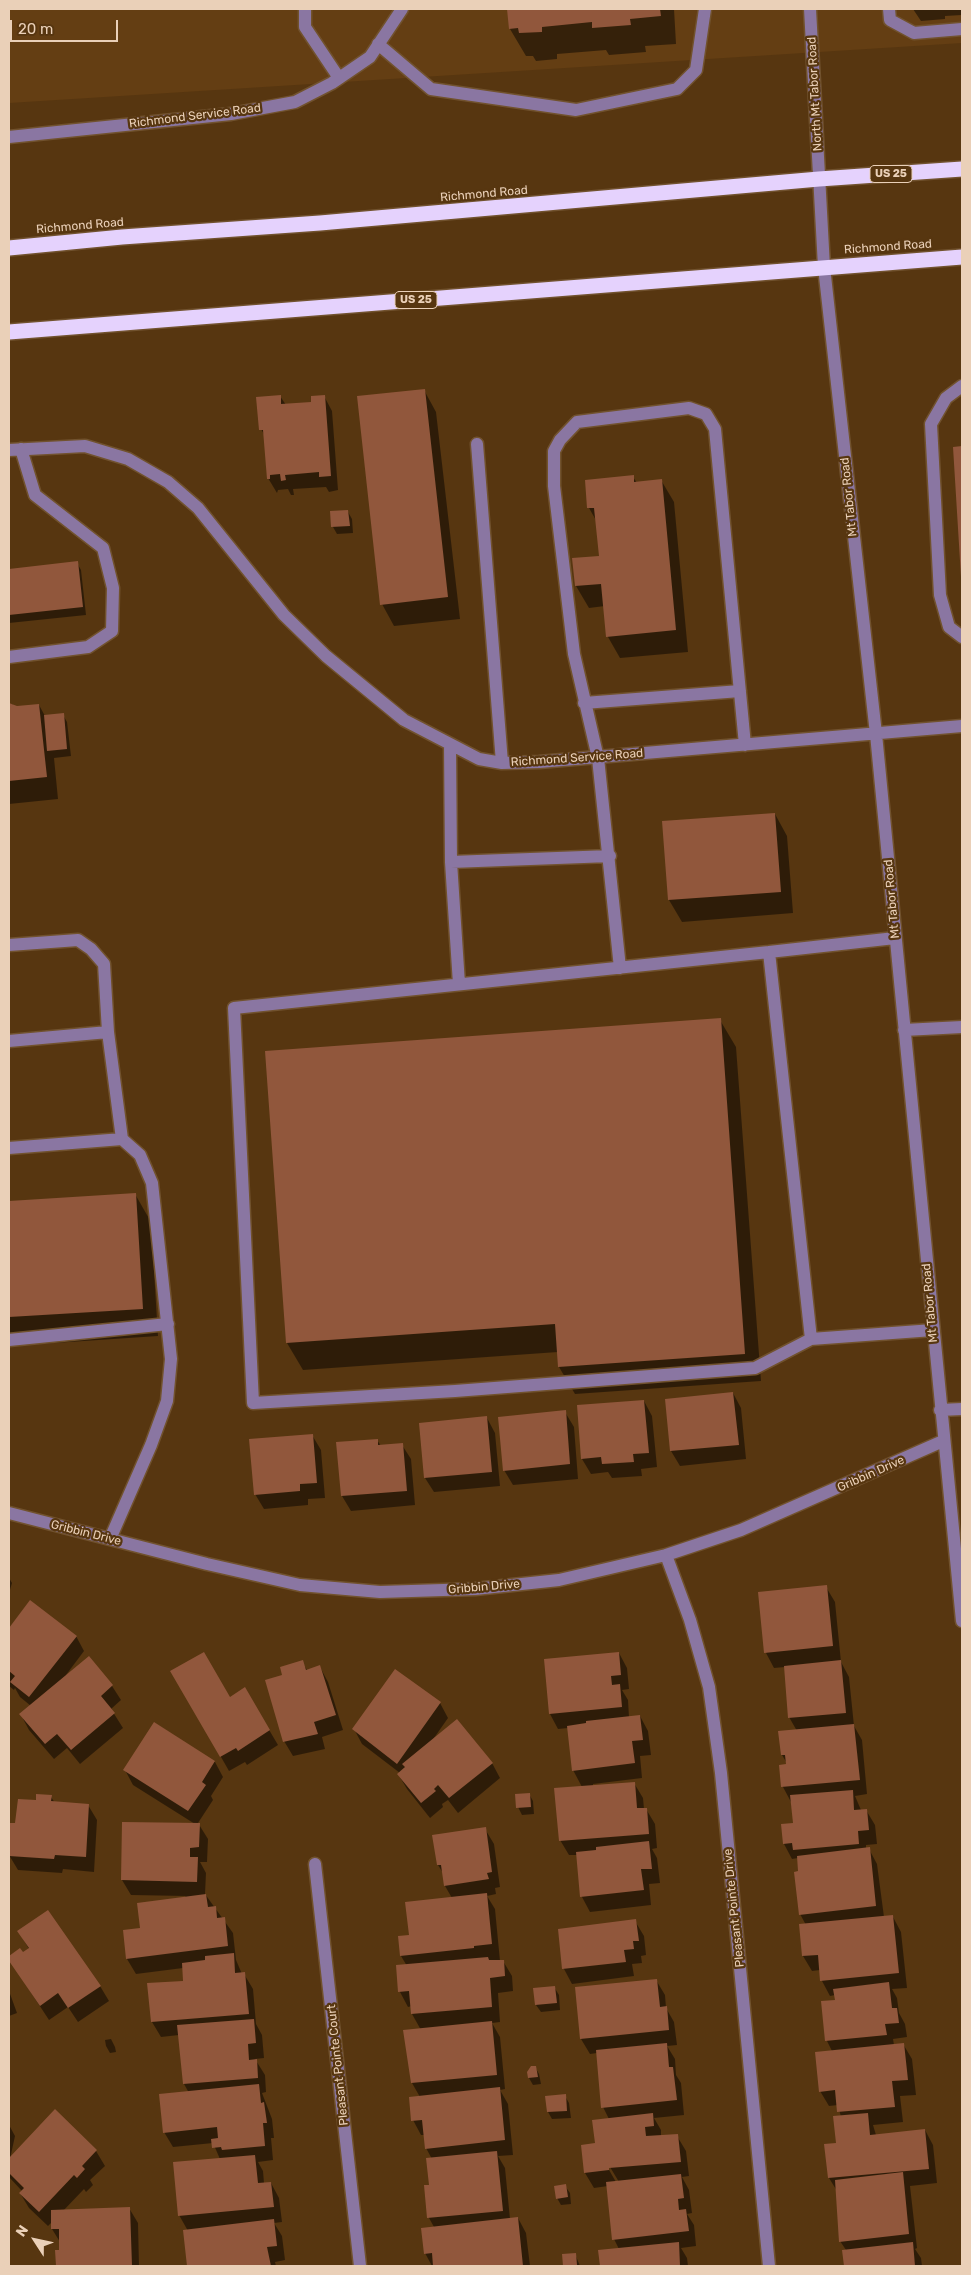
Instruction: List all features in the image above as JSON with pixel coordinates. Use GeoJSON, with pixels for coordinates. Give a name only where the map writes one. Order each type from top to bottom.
{"type":"FeatureCollection","features":[{"type":"Feature","properties":{"kind":"highway","name":"Richmond Road"},"geometry":{"type":"LineString","coordinates":[[9,248],[819,179],[962,169]]}},
{"type":"Feature","properties":{"kind":"highway","name":"Richmond Road"},"geometry":{"type":"LineString","coordinates":[[9,332],[962,257]]}},
{"type":"Feature","properties":{"kind":"street"},"geometry":{"type":"LineString","coordinates":[[305,9],[305,27],[339,78]]}},
{"type":"Feature","properties":{"kind":"street","name":"Richmond Service Road"},"geometry":{"type":"LineString","coordinates":[[9,137],[231,114],[294,102],[339,78],[370,57],[402,9]]}},
{"type":"Feature","properties":{"kind":"street"},"geometry":{"type":"LineString","coordinates":[[378,44],[431,89],[576,110],[677,89],[696,70],[706,9]]}},
{"type":"Feature","properties":{"kind":"street","name":"North Mt Tabor Road"},"geometry":{"type":"LineString","coordinates":[[810,9],[819,179]]}},
{"type":"Feature","properties":{"kind":"street"},"geometry":{"type":"LineString","coordinates":[[889,9],[890,20],[914,33],[962,29]]}},
{"type":"Feature","properties":{"kind":"street","name":"Mt Tabor Road"},"geometry":{"type":"LineString","coordinates":[[819,179],[824,267],[876,734],[943,1441],[962,1620]]}},
{"type":"Feature","properties":{"kind":"street"},"geometry":{"type":"LineString","coordinates":[[962,386],[946,398],[931,424],[940,595],[949,627],[962,637]]}},
{"type":"Feature","properties":{"kind":"street"},"geometry":{"type":"LineString","coordinates":[[620,968],[610,856],[598,758],[574,654],[554,486],[554,451],[560,440],[577,422],[689,408],[706,414],[715,429],[745,745]]}},
{"type":"Feature","properties":{"kind":"street"},"geometry":{"type":"LineString","coordinates":[[477,444],[502,763]]}},
{"type":"Feature","properties":{"kind":"street","name":"Richmond Service Road"},"geometry":{"type":"LineString","coordinates":[[15,450],[85,446],[128,459],[168,482],[198,508],[284,615],[326,656],[404,720],[450,745],[479,758],[502,763],[598,758],[962,726]]}},
{"type":"Feature","properties":{"kind":"street"},"geometry":{"type":"LineString","coordinates":[[9,657],[88,647],[112,630],[113,588],[103,548],[35,496],[15,450]]}},
{"type":"Feature","properties":{"kind":"street"},"geometry":{"type":"LineString","coordinates":[[584,703],[740,691]]}},
{"type":"Feature","properties":{"kind":"street"},"geometry":{"type":"LineString","coordinates":[[450,745],[451,862],[459,984]]}},
{"type":"Feature","properties":{"kind":"street"},"geometry":{"type":"LineString","coordinates":[[451,862],[610,856]]}},
{"type":"Feature","properties":{"kind":"street"},"geometry":{"type":"LineString","coordinates":[[895,938],[234,1008],[253,1403],[454,1391],[755,1368],[811,1339],[933,1330]]}},
{"type":"Feature","properties":{"kind":"street"},"geometry":{"type":"LineString","coordinates":[[9,945],[78,940],[91,949],[104,964],[108,1032],[122,1139],[140,1155],[152,1183],[171,1359],[167,1401],[151,1445],[110,1539]]}},
{"type":"Feature","properties":{"kind":"street"},"geometry":{"type":"LineString","coordinates":[[769,952],[811,1339]]}},
{"type":"Feature","properties":{"kind":"street"},"geometry":{"type":"LineString","coordinates":[[904,1030],[962,1027]]}},
{"type":"Feature","properties":{"kind":"street"},"geometry":{"type":"LineString","coordinates":[[9,1041],[108,1032]]}},
{"type":"Feature","properties":{"kind":"street"},"geometry":{"type":"LineString","coordinates":[[9,1148],[90,1140],[122,1139]]}},
{"type":"Feature","properties":{"kind":"street"},"geometry":{"type":"LineString","coordinates":[[9,1340],[168,1324]]}},
{"type":"Feature","properties":{"kind":"street"},"geometry":{"type":"LineString","coordinates":[[940,1410],[962,1409]]}},
{"type":"Feature","properties":{"kind":"street","name":"Gribbin Drive"},"geometry":{"type":"LineString","coordinates":[[9,1513],[300,1585],[380,1592],[475,1589],[559,1580],[666,1556],[741,1530],[943,1441]]}},
{"type":"Feature","properties":{"kind":"street","name":"Pleasant Pointe Drive"},"geometry":{"type":"LineString","coordinates":[[666,1556],[690,1620],[708,1687],[713,1716],[721,1772],[769,2266]]}},
{"type":"Feature","properties":{"kind":"street","name":"Pleasant Pointe Court"},"geometry":{"type":"LineString","coordinates":[[315,1864],[360,2266]]}},
{"type":"Feature","properties":{"kind":"shaded area"},"geometry":{"type":"Polygon","coordinates":[[[9,9],[962,9],[962,43],[9,103],[9,9]]]}},
{"type":"Feature","properties":{"kind":"building"},"geometry":{"type":"Polygon","coordinates":[[[507,9],[660,9],[661,16],[630,19],[631,25],[592,28],[592,22],[542,27],[542,32],[519,33],[518,28],[509,29],[507,9]]]}},
{"type":"Feature","properties":{"kind":"building"},"geometry":{"type":"Polygon","coordinates":[[[425,389],[448,597],[380,605],[357,396],[425,389]]]}},
{"type":"Feature","properties":{"kind":"building"},"geometry":{"type":"Polygon","coordinates":[[[281,395],[281,404],[311,402],[311,396],[325,395],[331,476],[319,477],[319,472],[285,475],[286,480],[281,481],[280,474],[270,475],[270,479],[267,479],[263,430],[259,430],[256,397],[281,395]]]}},
{"type":"Feature","properties":{"kind":"building"},"geometry":{"type":"Polygon","coordinates":[[[962,446],[962,577],[961,577],[953,447],[962,446]]]}},
{"type":"Feature","properties":{"kind":"building"},"geometry":{"type":"Polygon","coordinates":[[[634,475],[634,482],[662,479],[676,630],[606,637],[601,584],[575,586],[572,558],[599,556],[594,508],[587,508],[585,480],[634,475]]]}},
{"type":"Feature","properties":{"kind":"building"},"geometry":{"type":"Polygon","coordinates":[[[348,510],[350,526],[331,527],[330,511],[348,510]]]}},
{"type":"Feature","properties":{"kind":"building"},"geometry":{"type":"Polygon","coordinates":[[[78,561],[83,607],[9,615],[9,569],[78,561]]]}},
{"type":"Feature","properties":{"kind":"building"},"geometry":{"type":"Polygon","coordinates":[[[9,703],[17,706],[39,704],[47,777],[9,781],[9,703]]]}},
{"type":"Feature","properties":{"kind":"building"},"geometry":{"type":"Polygon","coordinates":[[[64,713],[67,749],[47,751],[44,715],[64,713]]]}},
{"type":"Feature","properties":{"kind":"building"},"geometry":{"type":"Polygon","coordinates":[[[775,813],[781,892],[668,900],[662,821],[775,813]]]}},
{"type":"Feature","properties":{"kind":"building"},"geometry":{"type":"Polygon","coordinates":[[[721,1018],[745,1354],[558,1367],[555,1324],[286,1343],[265,1051],[721,1018]]]}},
{"type":"Feature","properties":{"kind":"building"},"geometry":{"type":"Polygon","coordinates":[[[136,1193],[143,1309],[9,1317],[9,1201],[136,1193]]]}},
{"type":"Feature","properties":{"kind":"building"},"geometry":{"type":"Polygon","coordinates":[[[733,1392],[739,1445],[670,1451],[665,1399],[733,1392]]]}},
{"type":"Feature","properties":{"kind":"building"},"geometry":{"type":"Polygon","coordinates":[[[644,1400],[649,1453],[633,1454],[634,1462],[602,1464],[601,1457],[581,1459],[577,1405],[644,1400]]]}},
{"type":"Feature","properties":{"kind":"building"},"geometry":{"type":"Polygon","coordinates":[[[566,1410],[570,1464],[503,1471],[498,1417],[566,1410]]]}},
{"type":"Feature","properties":{"kind":"building"},"geometry":{"type":"Polygon","coordinates":[[[487,1416],[492,1472],[424,1478],[419,1423],[487,1416]]]}},
{"type":"Feature","properties":{"kind":"building"},"geometry":{"type":"Polygon","coordinates":[[[313,1434],[317,1483],[300,1484],[300,1491],[254,1495],[249,1439],[313,1434]]]}},
{"type":"Feature","properties":{"kind":"building"},"geometry":{"type":"Polygon","coordinates":[[[378,1439],[378,1445],[403,1443],[407,1491],[341,1496],[336,1442],[378,1439]]]}},
{"type":"Feature","properties":{"kind":"building"},"geometry":{"type":"Polygon","coordinates":[[[827,1585],[833,1646],[764,1653],[758,1592],[827,1585]]]}},
{"type":"Feature","properties":{"kind":"building"},"geometry":{"type":"Polygon","coordinates":[[[30,1600],[77,1636],[29,1697],[10,1682],[15,1676],[9,1671],[9,1628],[30,1600]]]}},
{"type":"Feature","properties":{"kind":"building"},"geometry":{"type":"Polygon","coordinates":[[[204,1652],[230,1697],[245,1687],[270,1730],[238,1751],[236,1748],[220,1757],[170,1671],[204,1652]]]}},
{"type":"Feature","properties":{"kind":"building"},"geometry":{"type":"Polygon","coordinates":[[[619,1652],[621,1675],[611,1676],[612,1685],[620,1684],[622,1707],[549,1714],[544,1659],[619,1652]]]}},
{"type":"Feature","properties":{"kind":"building"},"geometry":{"type":"Polygon","coordinates":[[[89,1656],[113,1685],[101,1696],[115,1713],[71,1750],[57,1734],[45,1744],[19,1714],[89,1656]]]}},
{"type":"Feature","properties":{"kind":"building"},"geometry":{"type":"Polygon","coordinates":[[[303,1660],[306,1670],[320,1665],[336,1715],[314,1722],[318,1734],[283,1742],[265,1680],[282,1675],[280,1667],[303,1660]]]}},
{"type":"Feature","properties":{"kind":"building"},"geometry":{"type":"Polygon","coordinates":[[[841,1660],[846,1713],[788,1718],[784,1666],[841,1660]]]}},
{"type":"Feature","properties":{"kind":"building"},"geometry":{"type":"Polygon","coordinates":[[[395,1669],[441,1702],[397,1764],[352,1729],[395,1669]]]}},
{"type":"Feature","properties":{"kind":"building"},"geometry":{"type":"Polygon","coordinates":[[[640,1715],[643,1740],[632,1741],[635,1763],[572,1771],[567,1726],[586,1723],[586,1721],[640,1715]]]}},
{"type":"Feature","properties":{"kind":"building"},"geometry":{"type":"Polygon","coordinates":[[[457,1719],[493,1763],[449,1798],[438,1785],[434,1789],[436,1791],[421,1803],[397,1774],[405,1767],[402,1764],[457,1719]]]}},
{"type":"Feature","properties":{"kind":"building"},"geometry":{"type":"Polygon","coordinates":[[[154,1722],[215,1761],[202,1782],[206,1785],[188,1811],[123,1770],[154,1722]]]}},
{"type":"Feature","properties":{"kind":"building"},"geometry":{"type":"Polygon","coordinates":[[[854,1724],[860,1780],[781,1787],[779,1765],[786,1764],[785,1755],[781,1755],[778,1731],[854,1724]]]}},
{"type":"Feature","properties":{"kind":"building"},"geometry":{"type":"Polygon","coordinates":[[[635,1782],[637,1808],[647,1808],[649,1834],[559,1841],[554,1788],[635,1782]]]}},
{"type":"Feature","properties":{"kind":"building"},"geometry":{"type":"Polygon","coordinates":[[[853,1790],[854,1810],[867,1809],[869,1830],[858,1831],[859,1844],[793,1850],[792,1843],[783,1844],[781,1824],[793,1823],[790,1795],[853,1790]]]}},
{"type":"Feature","properties":{"kind":"building"},"geometry":{"type":"Polygon","coordinates":[[[530,1793],[531,1807],[516,1808],[515,1794],[530,1793]]]}},
{"type":"Feature","properties":{"kind":"building"},"geometry":{"type":"Polygon","coordinates":[[[36,1794],[52,1795],[51,1801],[89,1804],[86,1857],[55,1855],[54,1859],[9,1856],[10,1823],[15,1823],[18,1799],[36,1800],[36,1794]]]}},
{"type":"Feature","properties":{"kind":"building"},"geometry":{"type":"Polygon","coordinates":[[[122,1822],[200,1823],[199,1847],[190,1848],[190,1857],[198,1857],[197,1882],[121,1880],[122,1822]]]}},
{"type":"Feature","properties":{"kind":"building"},"geometry":{"type":"Polygon","coordinates":[[[486,1827],[492,1872],[487,1873],[489,1879],[444,1886],[441,1865],[437,1865],[432,1835],[486,1827]]]}},
{"type":"Feature","properties":{"kind":"building"},"geometry":{"type":"Polygon","coordinates":[[[649,1841],[652,1869],[641,1869],[644,1890],[580,1897],[576,1852],[596,1850],[596,1847],[649,1841]]]}},
{"type":"Feature","properties":{"kind":"building"},"geometry":{"type":"Polygon","coordinates":[[[870,1847],[876,1906],[799,1915],[794,1872],[798,1871],[797,1856],[870,1847]]]}},
{"type":"Feature","properties":{"kind":"building"},"geometry":{"type":"Polygon","coordinates":[[[487,1893],[492,1944],[474,1946],[474,1948],[400,1956],[398,1936],[409,1935],[405,1902],[487,1893]]]}},
{"type":"Feature","properties":{"kind":"building"},"geometry":{"type":"Polygon","coordinates":[[[206,1894],[208,1907],[216,1906],[217,1918],[225,1917],[228,1946],[126,1959],[123,1930],[140,1928],[137,1903],[206,1894]]]}},
{"type":"Feature","properties":{"kind":"building"},"geometry":{"type":"Polygon","coordinates":[[[48,1910],[101,1986],[68,2008],[58,1993],[40,2006],[9,1961],[9,1956],[20,1948],[23,1952],[29,1948],[17,1931],[48,1910]]]}},
{"type":"Feature","properties":{"kind":"building"},"geometry":{"type":"Polygon","coordinates":[[[893,1915],[899,1973],[820,1981],[818,1955],[802,1956],[799,1924],[893,1915]]]}},
{"type":"Feature","properties":{"kind":"building"},"geometry":{"type":"Polygon","coordinates":[[[636,1919],[639,1941],[633,1941],[634,1949],[624,1950],[626,1962],[562,1969],[558,1929],[636,1919]]]}},
{"type":"Feature","properties":{"kind":"building"},"geometry":{"type":"Polygon","coordinates":[[[234,1953],[235,1973],[245,1972],[249,2014],[151,2022],[147,1983],[183,1981],[182,1963],[205,1960],[205,1956],[234,1953]]]}},
{"type":"Feature","properties":{"kind":"building"},"geometry":{"type":"Polygon","coordinates":[[[488,1957],[489,1960],[504,1960],[505,1976],[490,1978],[492,2007],[411,2014],[409,1991],[398,1992],[396,1965],[488,1957]]]}},
{"type":"Feature","properties":{"kind":"building"},"geometry":{"type":"Polygon","coordinates":[[[657,1979],[660,2007],[667,2006],[669,2030],[580,2039],[575,1987],[657,1979]]]}},
{"type":"Feature","properties":{"kind":"building"},"geometry":{"type":"Polygon","coordinates":[[[889,1982],[892,2008],[897,2008],[899,2023],[885,2024],[887,2035],[825,2041],[821,2001],[835,2000],[833,1989],[889,1982]]]}},
{"type":"Feature","properties":{"kind":"building"},"geometry":{"type":"Polygon","coordinates":[[[555,1986],[557,2003],[535,2005],[533,1988],[555,1986]]]}},
{"type":"Feature","properties":{"kind":"building"},"geometry":{"type":"Polygon","coordinates":[[[254,2019],[256,2043],[248,2044],[249,2060],[257,2059],[258,2078],[183,2084],[177,2025],[254,2019]]]}},
{"type":"Feature","properties":{"kind":"building"},"geometry":{"type":"Polygon","coordinates":[[[492,2021],[497,2075],[411,2083],[403,2030],[492,2021]]]}},
{"type":"Feature","properties":{"kind":"building"},"geometry":{"type":"Polygon","coordinates":[[[667,2043],[669,2067],[673,2067],[677,2100],[601,2108],[596,2050],[667,2043]]]}},
{"type":"Feature","properties":{"kind":"building"},"geometry":{"type":"Polygon","coordinates":[[[904,2043],[908,2080],[892,2081],[895,2107],[837,2112],[835,2090],[819,2092],[815,2052],[904,2043]]]}},
{"type":"Feature","properties":{"kind":"building"},"geometry":{"type":"Polygon","coordinates":[[[531,2066],[536,2066],[538,2077],[528,2078],[527,2072],[531,2066]]]}},
{"type":"Feature","properties":{"kind":"building"},"geometry":{"type":"Polygon","coordinates":[[[259,2084],[261,2103],[264,2102],[267,2123],[263,2123],[265,2146],[222,2150],[221,2147],[212,2148],[211,2139],[218,2138],[217,2127],[163,2133],[159,2094],[259,2084]]]}},
{"type":"Feature","properties":{"kind":"building"},"geometry":{"type":"Polygon","coordinates":[[[500,2087],[505,2140],[425,2149],[422,2120],[411,2121],[409,2097],[500,2087]]]}},
{"type":"Feature","properties":{"kind":"building"},"geometry":{"type":"Polygon","coordinates":[[[566,2094],[567,2111],[547,2112],[545,2096],[566,2094]]]}},
{"type":"Feature","properties":{"kind":"building"},"geometry":{"type":"Polygon","coordinates":[[[55,2109],[97,2150],[82,2166],[85,2169],[77,2178],[74,2175],[39,2212],[19,2193],[24,2188],[9,2173],[9,2158],[55,2109]]]}},
{"type":"Feature","properties":{"kind":"building"},"geometry":{"type":"Polygon","coordinates":[[[653,2113],[654,2126],[645,2127],[646,2136],[678,2134],[681,2162],[609,2168],[609,2170],[584,2173],[581,2145],[595,2143],[592,2120],[653,2113]]]}},
{"type":"Feature","properties":{"kind":"building"},"geometry":{"type":"Polygon","coordinates":[[[868,2113],[870,2135],[925,2129],[929,2169],[828,2178],[824,2144],[836,2143],[833,2116],[868,2113]]]}},
{"type":"Feature","properties":{"kind":"building"},"geometry":{"type":"Polygon","coordinates":[[[497,2151],[503,2211],[427,2218],[424,2185],[429,2185],[426,2158],[497,2151]]]}},
{"type":"Feature","properties":{"kind":"building"},"geometry":{"type":"Polygon","coordinates":[[[255,2155],[258,2183],[271,2182],[274,2207],[178,2216],[173,2162],[255,2155]]]}},
{"type":"Feature","properties":{"kind":"building"},"geometry":{"type":"Polygon","coordinates":[[[903,2172],[909,2234],[839,2242],[835,2180],[903,2172]]]}},
{"type":"Feature","properties":{"kind":"building"},"geometry":{"type":"Polygon","coordinates":[[[681,2174],[684,2198],[678,2199],[679,2210],[686,2209],[689,2231],[612,2240],[606,2182],[681,2174]]]}},
{"type":"Feature","properties":{"kind":"building"},"geometry":{"type":"Polygon","coordinates":[[[566,2184],[568,2197],[556,2199],[554,2186],[566,2184]]]}},
{"type":"Feature","properties":{"kind":"building"},"geometry":{"type":"Polygon","coordinates":[[[130,2207],[132,2266],[56,2266],[55,2250],[59,2250],[59,2229],[51,2229],[51,2210],[130,2207]]]}},
{"type":"Feature","properties":{"kind":"building"},"geometry":{"type":"Polygon","coordinates":[[[518,2217],[523,2266],[433,2266],[432,2253],[424,2254],[421,2228],[518,2217]]]}},
{"type":"Feature","properties":{"kind":"building"},"geometry":{"type":"Polygon","coordinates":[[[274,2219],[277,2246],[267,2247],[271,2266],[187,2266],[183,2230],[274,2219]]]}},
{"type":"Feature","properties":{"kind":"building"},"geometry":{"type":"Polygon","coordinates":[[[679,2242],[680,2266],[600,2266],[598,2250],[679,2242]]]}},
{"type":"Feature","properties":{"kind":"building"},"geometry":{"type":"Polygon","coordinates":[[[913,2242],[915,2266],[844,2266],[842,2250],[913,2242]]]}},
{"type":"Feature","properties":{"kind":"building"},"geometry":{"type":"Polygon","coordinates":[[[576,2253],[577,2265],[563,2266],[562,2254],[576,2253]]]}}]}
